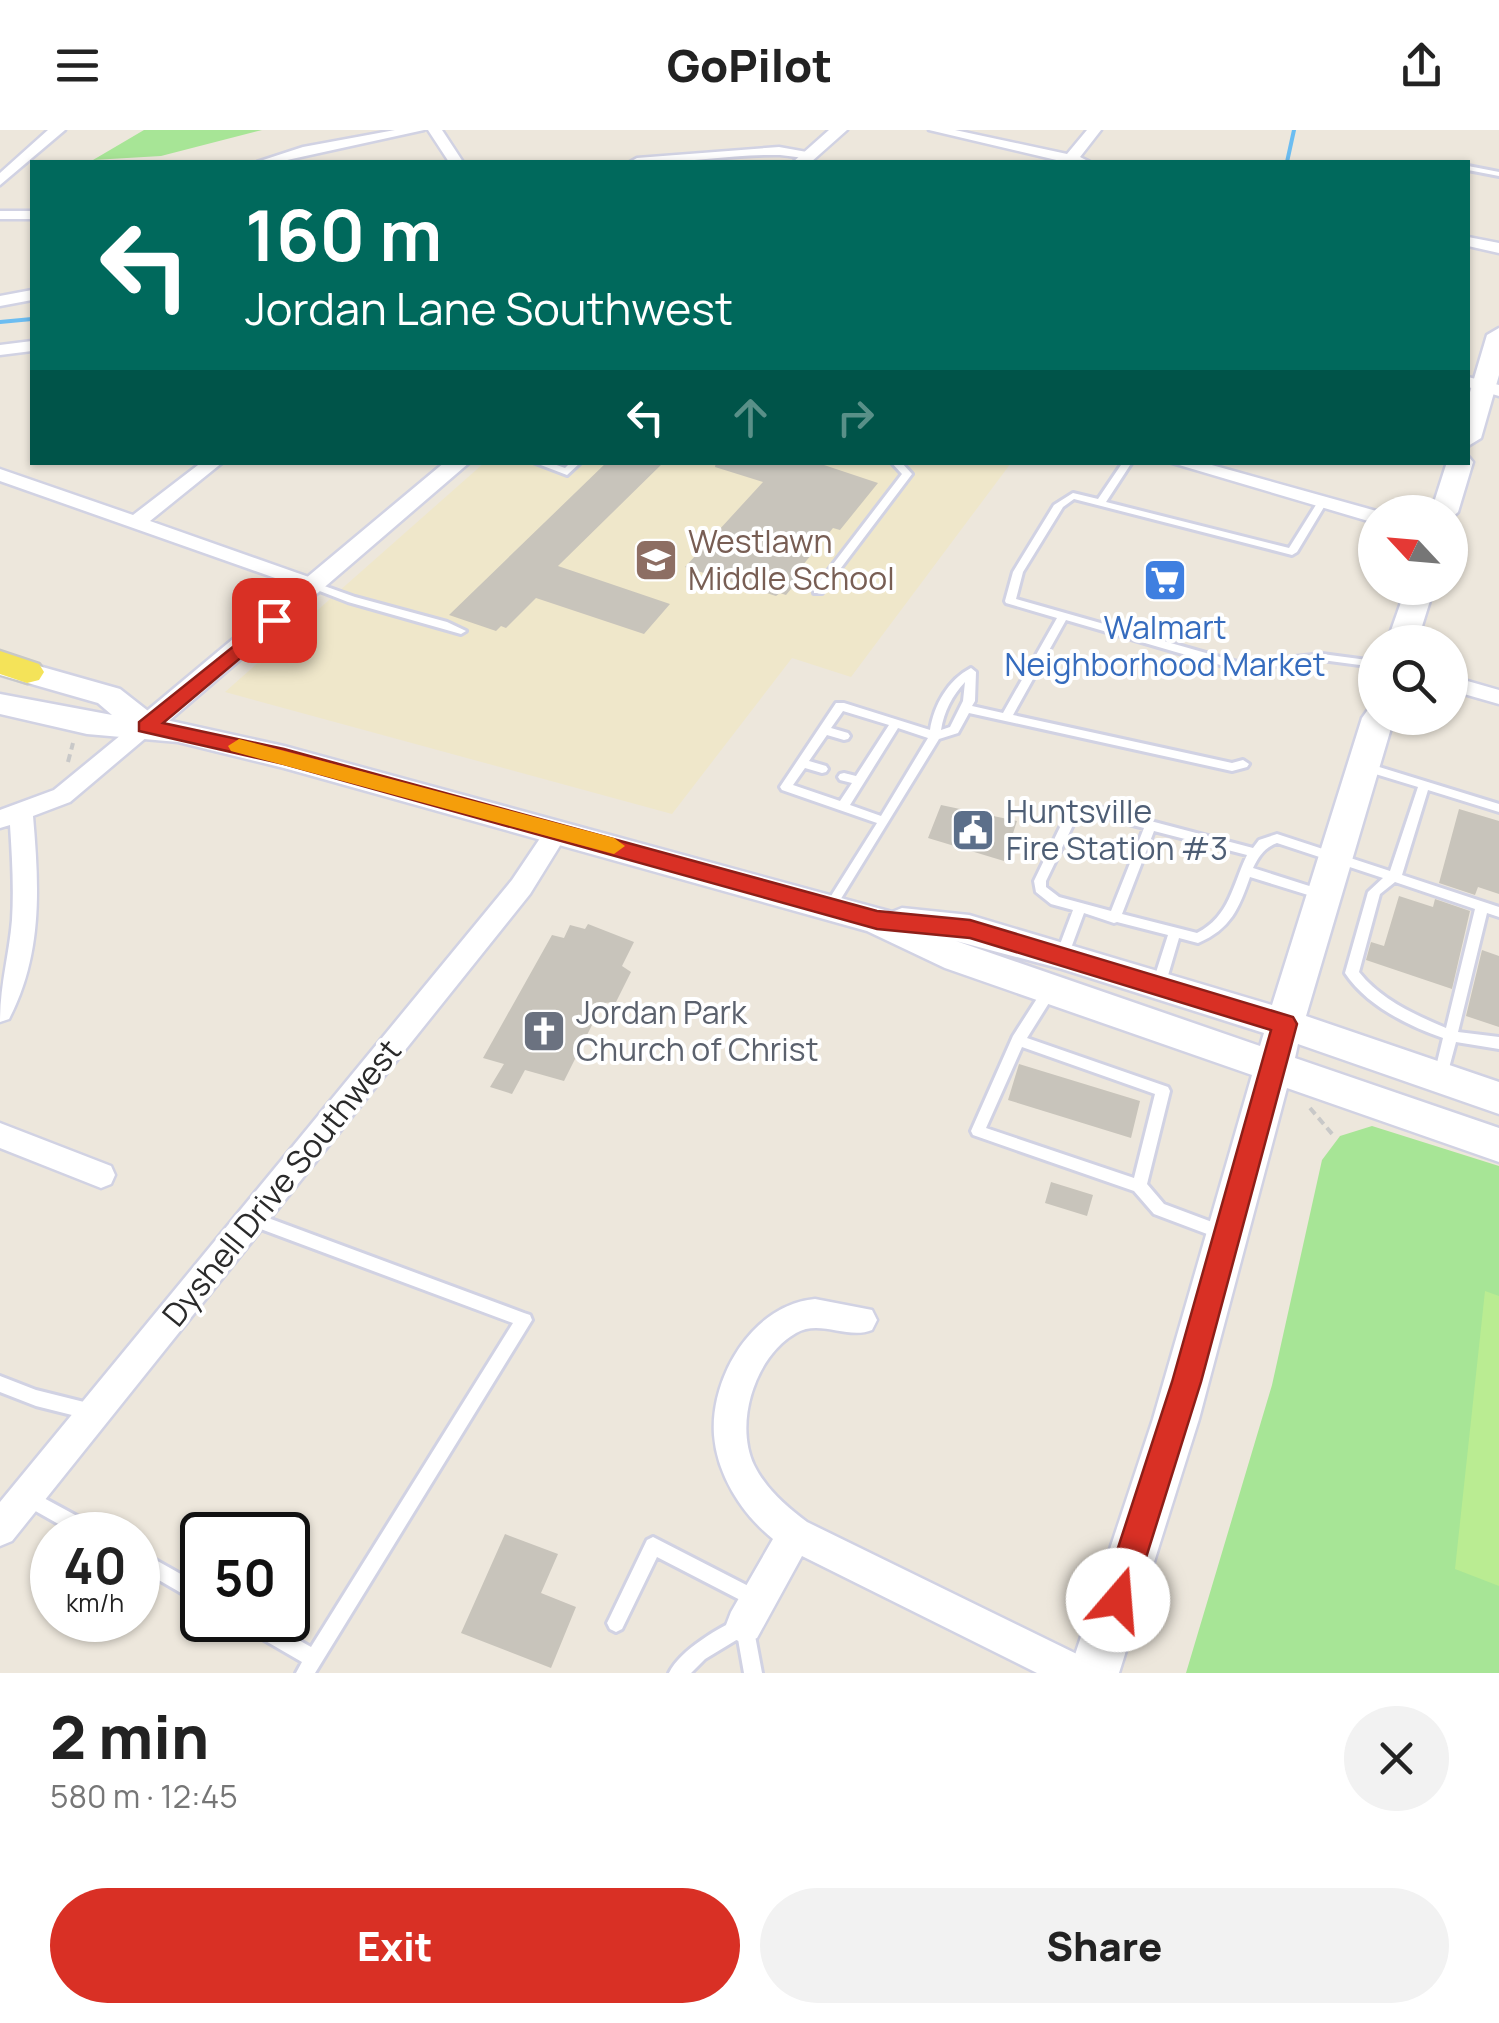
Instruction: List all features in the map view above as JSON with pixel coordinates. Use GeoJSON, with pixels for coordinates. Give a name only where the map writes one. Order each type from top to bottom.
{"type":"FeatureCollection","features":[{"type":"Feature","properties":{"kind":"main road"},"geometry":{"type":"LineString","coordinates":[[1470,431],[1499,335]]}},
{"type":"Feature","properties":{"kind":"main road"},"geometry":{"type":"LineString","coordinates":[[1449,495],[1459,465]]}},
{"type":"Feature","properties":{"kind":"main road"},"geometry":{"type":"LineString","coordinates":[[9,666],[109,696],[146,726]]}},
{"type":"Feature","properties":{"kind":"main road"},"geometry":{"type":"LineString","coordinates":[[0,704],[87,723],[146,726],[284,756],[877,920],[958,958],[1159,986],[1499,1145]]}},
{"type":"Feature","properties":{"kind":"main road"},"geometry":{"type":"LineString","coordinates":[[1094,1673],[1176,1419],[1323,895],[1372,735]]}},
{"type":"Feature","properties":{"kind":"main road"},"geometry":{"type":"LineString","coordinates":[[1056,972],[1280,1045],[1440,1078],[1499,1098]]}},
{"type":"Feature","properties":{"kind":"street"},"geometry":{"type":"LineString","coordinates":[[0,182],[42,140],[58,130]]}},
{"type":"Feature","properties":{"kind":"street"},"geometry":{"type":"LineString","coordinates":[[274,160],[417,130]]}},
{"type":"Feature","properties":{"kind":"street"},"geometry":{"type":"LineString","coordinates":[[435,130],[455,160]]}},
{"type":"Feature","properties":{"kind":"street"},"geometry":{"type":"LineString","coordinates":[[662,160],[780,151],[806,158],[839,130]]}},
{"type":"Feature","properties":{"kind":"street"},"geometry":{"type":"LineString","coordinates":[[936,130],[1073,160]]}},
{"type":"Feature","properties":{"kind":"street"},"geometry":{"type":"LineString","coordinates":[[1078,160],[1094,130]]}},
{"type":"Feature","properties":{"kind":"street"},"geometry":{"type":"LineString","coordinates":[[0,215],[30,214]]}},
{"type":"Feature","properties":{"kind":"street"},"geometry":{"type":"LineString","coordinates":[[1470,242],[1499,248]]}},
{"type":"Feature","properties":{"kind":"street"},"geometry":{"type":"LineString","coordinates":[[0,301],[30,295]]}},
{"type":"Feature","properties":{"kind":"street"},"geometry":{"type":"LineString","coordinates":[[0,350],[30,346]]}},
{"type":"Feature","properties":{"kind":"street"},"geometry":{"type":"LineString","coordinates":[[136,522],[210,465]]}},
{"type":"Feature","properties":{"kind":"street"},"geometry":{"type":"LineString","coordinates":[[0,1012],[20,959],[26,884],[10,817],[74,789],[457,465]]}},
{"type":"Feature","properties":{"kind":"street"},"geometry":{"type":"LineString","coordinates":[[1189,465],[1358,512]]}},
{"type":"Feature","properties":{"kind":"street"},"geometry":{"type":"LineString","coordinates":[[0,475],[316,586]]}},
{"type":"Feature","properties":{"kind":"street"},"geometry":{"type":"LineString","coordinates":[[1468,687],[1499,696]]}},
{"type":"Feature","properties":{"kind":"street","name":"Dyshell Drive Southwest"},"geometry":{"type":"LineString","coordinates":[[0,1530],[521,887],[557,831]]}},
{"type":"Feature","properties":{"kind":"street"},"geometry":{"type":"LineString","coordinates":[[0,1135],[101,1175]]}},
{"type":"Feature","properties":{"kind":"street"},"geometry":{"type":"LineString","coordinates":[[861,1320],[808,1314],[781,1325],[756,1352],[732,1403],[729,1431],[737,1470],[759,1504],[795,1534],[1076,1673]]}},
{"type":"Feature","properties":{"kind":"street"},"geometry":{"type":"LineString","coordinates":[[750,1612],[795,1534]]}},
{"type":"Feature","properties":{"kind":"lane"},"geometry":{"type":"LineString","coordinates":[[1470,168],[1499,174]]}},
{"type":"Feature","properties":{"kind":"lane"},"geometry":{"type":"LineString","coordinates":[[545,465],[567,472],[574,465]]}},
{"type":"Feature","properties":{"kind":"lane"},"geometry":{"type":"LineString","coordinates":[[818,590],[907,474],[898,465]]}},
{"type":"Feature","properties":{"kind":"lane"},"geometry":{"type":"LineString","coordinates":[[1101,502],[1126,465]]}},
{"type":"Feature","properties":{"kind":"lane"},"geometry":{"type":"LineString","coordinates":[[1322,502],[1292,552],[1073,496],[1061,502],[1011,586],[1010,601],[1241,667],[1322,657],[1358,662]]}},
{"type":"Feature","properties":{"kind":"lane"},"geometry":{"type":"LineString","coordinates":[[316,586],[375,607],[415,613],[461,631]]}},
{"type":"Feature","properties":{"kind":"lane"},"geometry":{"type":"LineString","coordinates":[[1006,717],[1063,617]]}},
{"type":"Feature","properties":{"kind":"lane"},"geometry":{"type":"LineString","coordinates":[[830,906],[884,821],[935,736],[935,722],[948,696],[960,679],[971,672],[970,701],[954,730],[935,736],[840,706],[786,787],[884,821]]}},
{"type":"Feature","properties":{"kind":"lane"},"geometry":{"type":"LineString","coordinates":[[965,708],[1232,767],[1243,764]]}},
{"type":"Feature","properties":{"kind":"lane"},"geometry":{"type":"LineString","coordinates":[[843,807],[859,781],[863,762],[895,724]]}},
{"type":"Feature","properties":{"kind":"lane"},"geometry":{"type":"LineString","coordinates":[[825,730],[844,736]]}},
{"type":"Feature","properties":{"kind":"lane"},"geometry":{"type":"LineString","coordinates":[[814,746],[832,752]]}},
{"type":"Feature","properties":{"kind":"lane"},"geometry":{"type":"LineString","coordinates":[[802,763],[822,769]]}},
{"type":"Feature","properties":{"kind":"lane"},"geometry":{"type":"LineString","coordinates":[[1362,766],[1499,808]]}},
{"type":"Feature","properties":{"kind":"lane"},"geometry":{"type":"LineString","coordinates":[[844,776],[859,781]]}},
{"type":"Feature","properties":{"kind":"lane"},"geometry":{"type":"LineString","coordinates":[[1424,785],[1395,876],[1374,892],[1352,973],[1358,984],[1381,1000],[1451,1036],[1499,1042]]}},
{"type":"Feature","properties":{"kind":"lane"},"geometry":{"type":"LineString","coordinates":[[1254,853],[1096,808],[1076,812],[1040,882],[1040,890],[1055,901],[1198,938],[1222,925],[1232,912],[1254,853],[1267,840],[1277,838],[1499,912]]}},
{"type":"Feature","properties":{"kind":"lane"},"geometry":{"type":"LineString","coordinates":[[1114,918],[1150,824]]}},
{"type":"Feature","properties":{"kind":"lane"},"geometry":{"type":"LineString","coordinates":[[1247,871],[1323,895]]}},
{"type":"Feature","properties":{"kind":"lane"},"geometry":{"type":"LineString","coordinates":[[1440,1078],[1482,906]]}},
{"type":"Feature","properties":{"kind":"lane"},"geometry":{"type":"LineString","coordinates":[[1080,908],[1056,972],[1018,1040],[978,1131],[1139,1186],[1160,1209],[1229,1235]]}},
{"type":"Feature","properties":{"kind":"lane"},"geometry":{"type":"LineString","coordinates":[[1159,986],[1174,934]]}},
{"type":"Feature","properties":{"kind":"lane"},"geometry":{"type":"LineString","coordinates":[[1018,1040],[1163,1092],[1139,1186]]}},
{"type":"Feature","properties":{"kind":"lane"},"geometry":{"type":"LineString","coordinates":[[252,1219],[524,1320],[310,1666],[277,1642]]}},
{"type":"Feature","properties":{"kind":"lane"},"geometry":{"type":"LineString","coordinates":[[0,1384],[36,1398],[95,1412]]}},
{"type":"Feature","properties":{"kind":"lane"},"geometry":{"type":"LineString","coordinates":[[27,1496],[55,1512]]}},
{"type":"Feature","properties":{"kind":"lane"},"geometry":{"type":"LineString","coordinates":[[616,1623],[653,1546],[750,1612]]}},
{"type":"Feature","properties":{"kind":"lane"},"geometry":{"type":"LineString","coordinates":[[678,1673],[750,1612]]}},
{"type":"Feature","properties":{"kind":"lane"},"geometry":{"type":"LineString","coordinates":[[750,1612],[753,1673]]}},
{"type":"Feature","properties":{"kind":"shaded area","name":"Westlawn Middle School"},"geometry":{"type":"Polygon","coordinates":[[[482,465],[1010,465],[851,677],[792,658],[672,814],[225,692],[482,465]]]}},
{"type":"Feature","properties":{"kind":"green space"},"geometry":{"type":"Polygon","coordinates":[[[144,130],[262,130],[161,156],[93,160],[144,130]]]}},
{"type":"Feature","properties":{"kind":"green space"},"geometry":{"type":"Polygon","coordinates":[[[1372,1126],[1499,1166],[1499,1673],[1186,1673],[1272,1385],[1322,1160],[1340,1136],[1372,1126]]]}},
{"type":"Feature","properties":{"kind":"green space"},"geometry":{"type":"Polygon","coordinates":[[[1485,1291],[1499,1296],[1499,1586],[1455,1569],[1485,1291]]]}},
{"type":"Feature","properties":{"kind":"building"},"geometry":{"type":"Polygon","coordinates":[[[604,465],[661,465],[558,566],[670,604],[644,634],[536,598],[506,628],[501,626],[496,631],[449,615],[604,465]]]}},
{"type":"Feature","properties":{"kind":"building"},"geometry":{"type":"Polygon","coordinates":[[[824,465],[878,483],[840,530],[833,528],[794,576],[800,578],[786,595],[776,596],[685,567],[763,482],[715,467],[824,465]]]}},
{"type":"Feature","properties":{"kind":"building","name":"Huntsville Fire Station #3"},"geometry":{"type":"Polygon","coordinates":[[[941,805],[1017,821],[1004,861],[928,838],[941,805]]]}},
{"type":"Feature","properties":{"kind":"building"},"geometry":{"type":"Polygon","coordinates":[[[1459,809],[1499,821],[1499,894],[1478,887],[1475,895],[1439,883],[1459,809]]]}},
{"type":"Feature","properties":{"kind":"building"},"geometry":{"type":"Polygon","coordinates":[[[1399,896],[1433,907],[1435,899],[1470,911],[1452,989],[1366,960],[1371,942],[1384,946],[1399,896]]]}},
{"type":"Feature","properties":{"kind":"building","name":"Jordan Park Church of Christ"},"geometry":{"type":"Polygon","coordinates":[[[588,924],[634,942],[622,966],[631,972],[616,1002],[603,1003],[564,1081],[525,1070],[512,1094],[490,1087],[504,1064],[483,1058],[552,935],[564,938],[570,925],[585,929],[588,924]]]}},
{"type":"Feature","properties":{"kind":"building"},"geometry":{"type":"Polygon","coordinates":[[[1482,950],[1499,956],[1499,1027],[1466,1016],[1482,950]]]}},
{"type":"Feature","properties":{"kind":"building"},"geometry":{"type":"Polygon","coordinates":[[[1019,1064],[1140,1101],[1131,1138],[1008,1100],[1019,1064]]]}},
{"type":"Feature","properties":{"kind":"building"},"geometry":{"type":"Polygon","coordinates":[[[1051,1182],[1093,1195],[1087,1216],[1045,1203],[1051,1182]]]}},
{"type":"Feature","properties":{"kind":"building"},"geometry":{"type":"Polygon","coordinates":[[[505,1534],[558,1554],[541,1593],[576,1607],[551,1668],[461,1633],[505,1534]]]}},
{"type":"Feature","properties":{"kind":"waterway"},"geometry":{"type":"LineString","coordinates":[[1287,160],[1294,130]]}},
{"type":"Feature","properties":{"kind":"waterway"},"geometry":{"type":"LineString","coordinates":[[0,322],[30,319]]}},
{"type":"Feature","properties":{"kind":"slow traffic"},"geometry":{"type":"LineString","coordinates":[[239,746],[614,846]]}},
{"type":"Feature","properties":{"kind":"place","name":"Westlawn Middle School"},"geometry":{"type":"Point","coordinates":[656,560]}},
{"type":"Feature","properties":{"kind":"place","name":"Walmart Neighborhood Market"},"geometry":{"type":"Point","coordinates":[1165,580]}},
{"type":"Feature","properties":{"kind":"place","name":"Huntsville Fire Station #3"},"geometry":{"type":"Point","coordinates":[973,830]}},
{"type":"Feature","properties":{"kind":"place","name":"Jordan Park Church of Christ"},"geometry":{"type":"Point","coordinates":[544,1031]}},
{"type":"Feature","properties":{"kind":"route"},"geometry":{"type":"LineString","coordinates":[[274,620],[146,726],[284,756],[877,920],[970,929],[1285,1024],[1176,1419],[1118,1600]]}}]}
